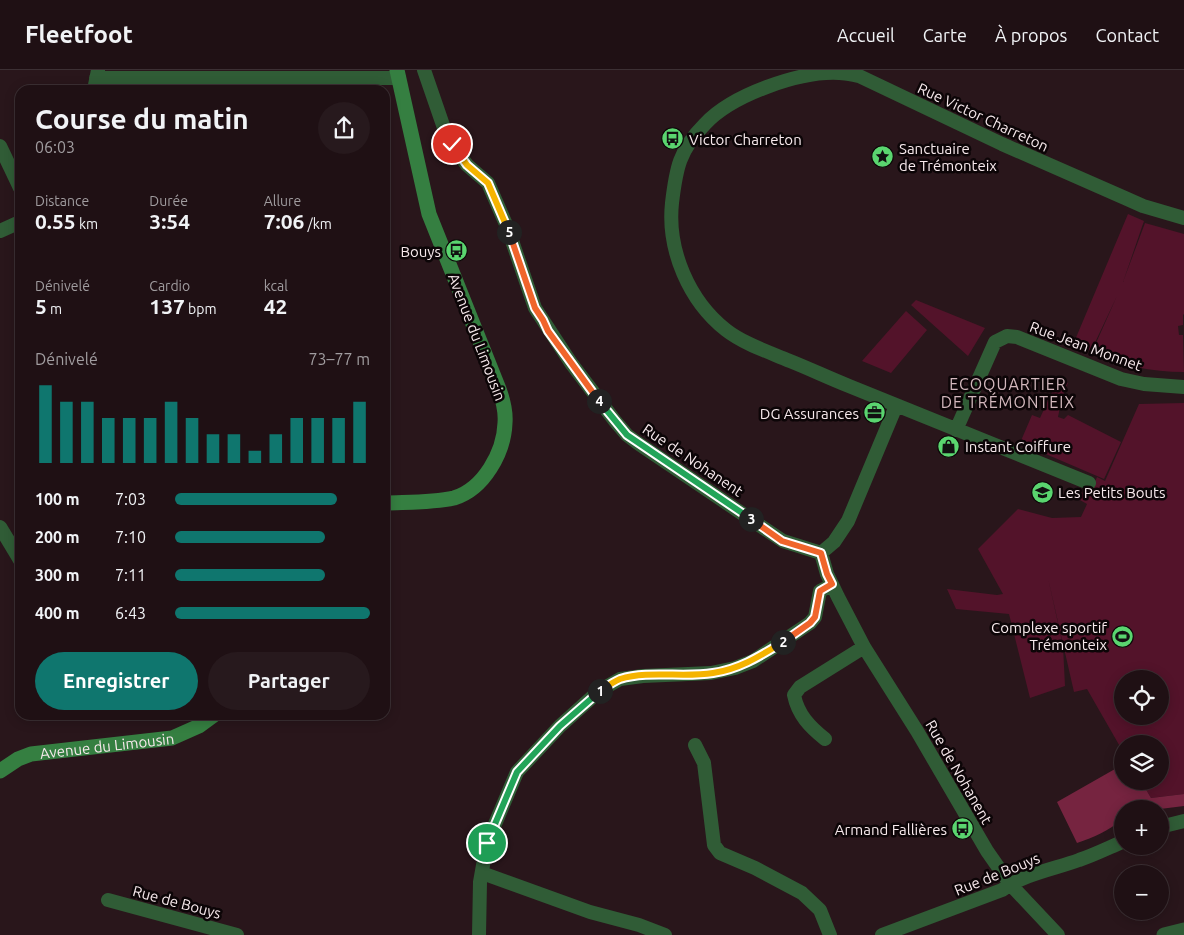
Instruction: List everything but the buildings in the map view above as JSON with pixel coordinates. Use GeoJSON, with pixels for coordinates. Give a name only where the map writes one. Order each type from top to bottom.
{"type":"FeatureCollection","features":[{"type":"Feature","properties":{"kind":"main road","name":"Avenue du Limousin"},"geometry":{"type":"LineString","coordinates":[[390,503],[438,500],[455,497],[466,492],[481,480],[494,462],[502,442],[505,422],[503,402],[499,389],[429,214],[398,74]]}},
{"type":"Feature","properties":{"kind":"main road","name":"Avenue du Limousin"},"geometry":{"type":"LineString","coordinates":[[0,772],[18,759],[31,754],[172,738],[199,726],[207,720]]}},
{"type":"Feature","properties":{"kind":"street","name":"Rue de Nohanent"},"geometry":{"type":"LineString","coordinates":[[424,70],[444,128],[453,146],[467,165],[488,183],[508,228],[535,308],[571,363],[627,435],[782,541],[821,553],[827,574],[864,647],[917,731],[998,869],[1058,935]]}},
{"type":"Feature","properties":{"kind":"street","name":"Rue Victor Charreton"},"geometry":{"type":"LineString","coordinates":[[1089,483],[896,406],[763,350],[726,330],[702,305],[680,266],[674,242],[671,215],[677,165],[696,133],[712,117],[740,100],[803,76],[839,73],[859,76],[1002,144],[1125,198],[1184,218]]}},
{"type":"Feature","properties":{"kind":"street"},"geometry":{"type":"LineString","coordinates":[[96,79],[398,74]]}},
{"type":"Feature","properties":{"kind":"street"},"geometry":{"type":"LineString","coordinates":[[0,146],[15,178]]}},
{"type":"Feature","properties":{"kind":"street"},"geometry":{"type":"LineString","coordinates":[[0,231],[15,224]]}},
{"type":"Feature","properties":{"kind":"street","name":"Rue Jean Monnet"},"geometry":{"type":"LineString","coordinates":[[956,430],[995,342],[1007,336],[1016,337],[1121,379],[1144,384],[1184,387]]}},
{"type":"Feature","properties":{"kind":"street"},"geometry":{"type":"LineString","coordinates":[[821,553],[834,542],[848,521],[896,406]]}},
{"type":"Feature","properties":{"kind":"street"},"geometry":{"type":"LineString","coordinates":[[0,527],[15,552]]}},
{"type":"Feature","properties":{"kind":"street"},"geometry":{"type":"LineString","coordinates":[[479,935],[482,873],[487,843],[517,772],[560,726],[599,691],[620,680],[644,676],[711,674],[753,661],[810,623],[815,617],[820,591],[832,584]]}},
{"type":"Feature","properties":{"kind":"street"},"geometry":{"type":"LineString","coordinates":[[826,738],[810,728],[796,704],[794,695],[800,688],[864,647]]}},
{"type":"Feature","properties":{"kind":"street"},"geometry":{"type":"LineString","coordinates":[[695,745],[704,763],[714,845],[720,853],[755,868],[802,893],[820,910],[830,935]]}},
{"type":"Feature","properties":{"kind":"street"},"geometry":{"type":"LineString","coordinates":[[1169,825],[1184,821]]}},
{"type":"Feature","properties":{"kind":"street","name":"Rue de Bouys"},"geometry":{"type":"LineString","coordinates":[[882,935],[1002,890],[1010,884],[1081,860],[1114,846]]}},
{"type":"Feature","properties":{"kind":"street"},"geometry":{"type":"LineString","coordinates":[[482,873],[590,912],[639,925],[665,935]]}},
{"type":"Feature","properties":{"kind":"street","name":"Rue de Bouys"},"geometry":{"type":"LineString","coordinates":[[108,900],[237,935]]}},
{"type":"Feature","properties":{"kind":"street"},"geometry":{"type":"LineString","coordinates":[[1164,935],[1184,930]]}},
{"type":"Feature","properties":{"kind":"shaded area"},"geometry":{"type":"Polygon","coordinates":[[[1128,214],[1144,221],[1123,282],[1145,223],[1184,234],[1184,314],[1183,325],[1178,326],[1179,335],[1183,335],[1184,372],[1136,367],[1092,352],[1117,296],[1091,351],[1075,340],[1128,214]]]}},
{"type":"Feature","properties":{"kind":"shaded area"},"geometry":{"type":"Polygon","coordinates":[[[916,300],[985,328],[968,356],[911,305],[916,300]]]}},
{"type":"Feature","properties":{"kind":"shaded area"},"geometry":{"type":"Polygon","coordinates":[[[906,311],[927,330],[891,373],[862,361],[906,311]]]}},
{"type":"Feature","properties":{"kind":"shaded area"},"geometry":{"type":"Polygon","coordinates":[[[1058,379],[1068,383],[1062,397],[1058,417],[1064,419],[1068,415],[1121,442],[1104,479],[1020,443],[1032,415],[1040,418],[1058,379]]]}},
{"type":"Feature","properties":{"kind":"shaded area","name":"Complexe sportif Trémonteix"},"geometry":{"type":"Polygon","coordinates":[[[1184,403],[1184,794],[1151,798],[1146,790],[1169,790],[1169,735],[1114,736],[1087,689],[1074,692],[1048,578],[1063,646],[1065,686],[1030,698],[1009,614],[956,609],[947,589],[997,595],[1003,594],[978,549],[1018,509],[1052,518],[1081,517],[1087,504],[1080,500],[1085,486],[1092,489],[1097,477],[1105,481],[1139,404],[1184,403]]]}},
{"type":"Feature","properties":{"kind":"shaded area"},"geometry":{"type":"Polygon","coordinates":[[[1114,770],[1114,790],[1146,790],[1151,798],[1184,794],[1184,806],[1169,808],[1169,800],[1114,800],[1114,825],[1077,843],[1057,802],[1114,770]]]}},
{"type":"Feature","properties":{"kind":"place","name":"Victor Charreton"},"geometry":{"type":"Point","coordinates":[673,139]}},
{"type":"Feature","properties":{"kind":"place","name":"Sanctuaire de Trémonteix"},"geometry":{"type":"Point","coordinates":[883,157]}},
{"type":"Feature","properties":{"kind":"place","name":"Bouys"},"geometry":{"type":"Point","coordinates":[457,251]}},
{"type":"Feature","properties":{"kind":"place","name":"DG Assurances"},"geometry":{"type":"Point","coordinates":[875,413]}},
{"type":"Feature","properties":{"kind":"place","name":"Instant Coiffure"},"geometry":{"type":"Point","coordinates":[949,446]}},
{"type":"Feature","properties":{"kind":"place","name":"Les Petits Bouts"},"geometry":{"type":"Point","coordinates":[1042,492]}},
{"type":"Feature","properties":{"kind":"place","name":"Complexe sportif Trémonteix"},"geometry":{"type":"Point","coordinates":[1123,636]}},
{"type":"Feature","properties":{"kind":"place","name":"Armand Fallières"},"geometry":{"type":"Point","coordinates":[963,829]}},
{"type":"Feature","properties":{"kind":"district","name":"ECOQUARTIER DE TRÉMONTEIX"},"geometry":{"type":"Point","coordinates":[1008,393]}},
{"type":"Feature","properties":{"kind":"route"},"geometry":{"type":"LineString","coordinates":[[452,144],[467,165],[488,183],[508,228],[535,308],[548,331],[615,422],[639,444],[782,541],[821,553],[832,584],[820,591],[815,617],[810,623],[753,661],[711,674],[644,676],[620,680],[599,691],[560,726],[517,772],[501,806],[487,843]]}}]}
